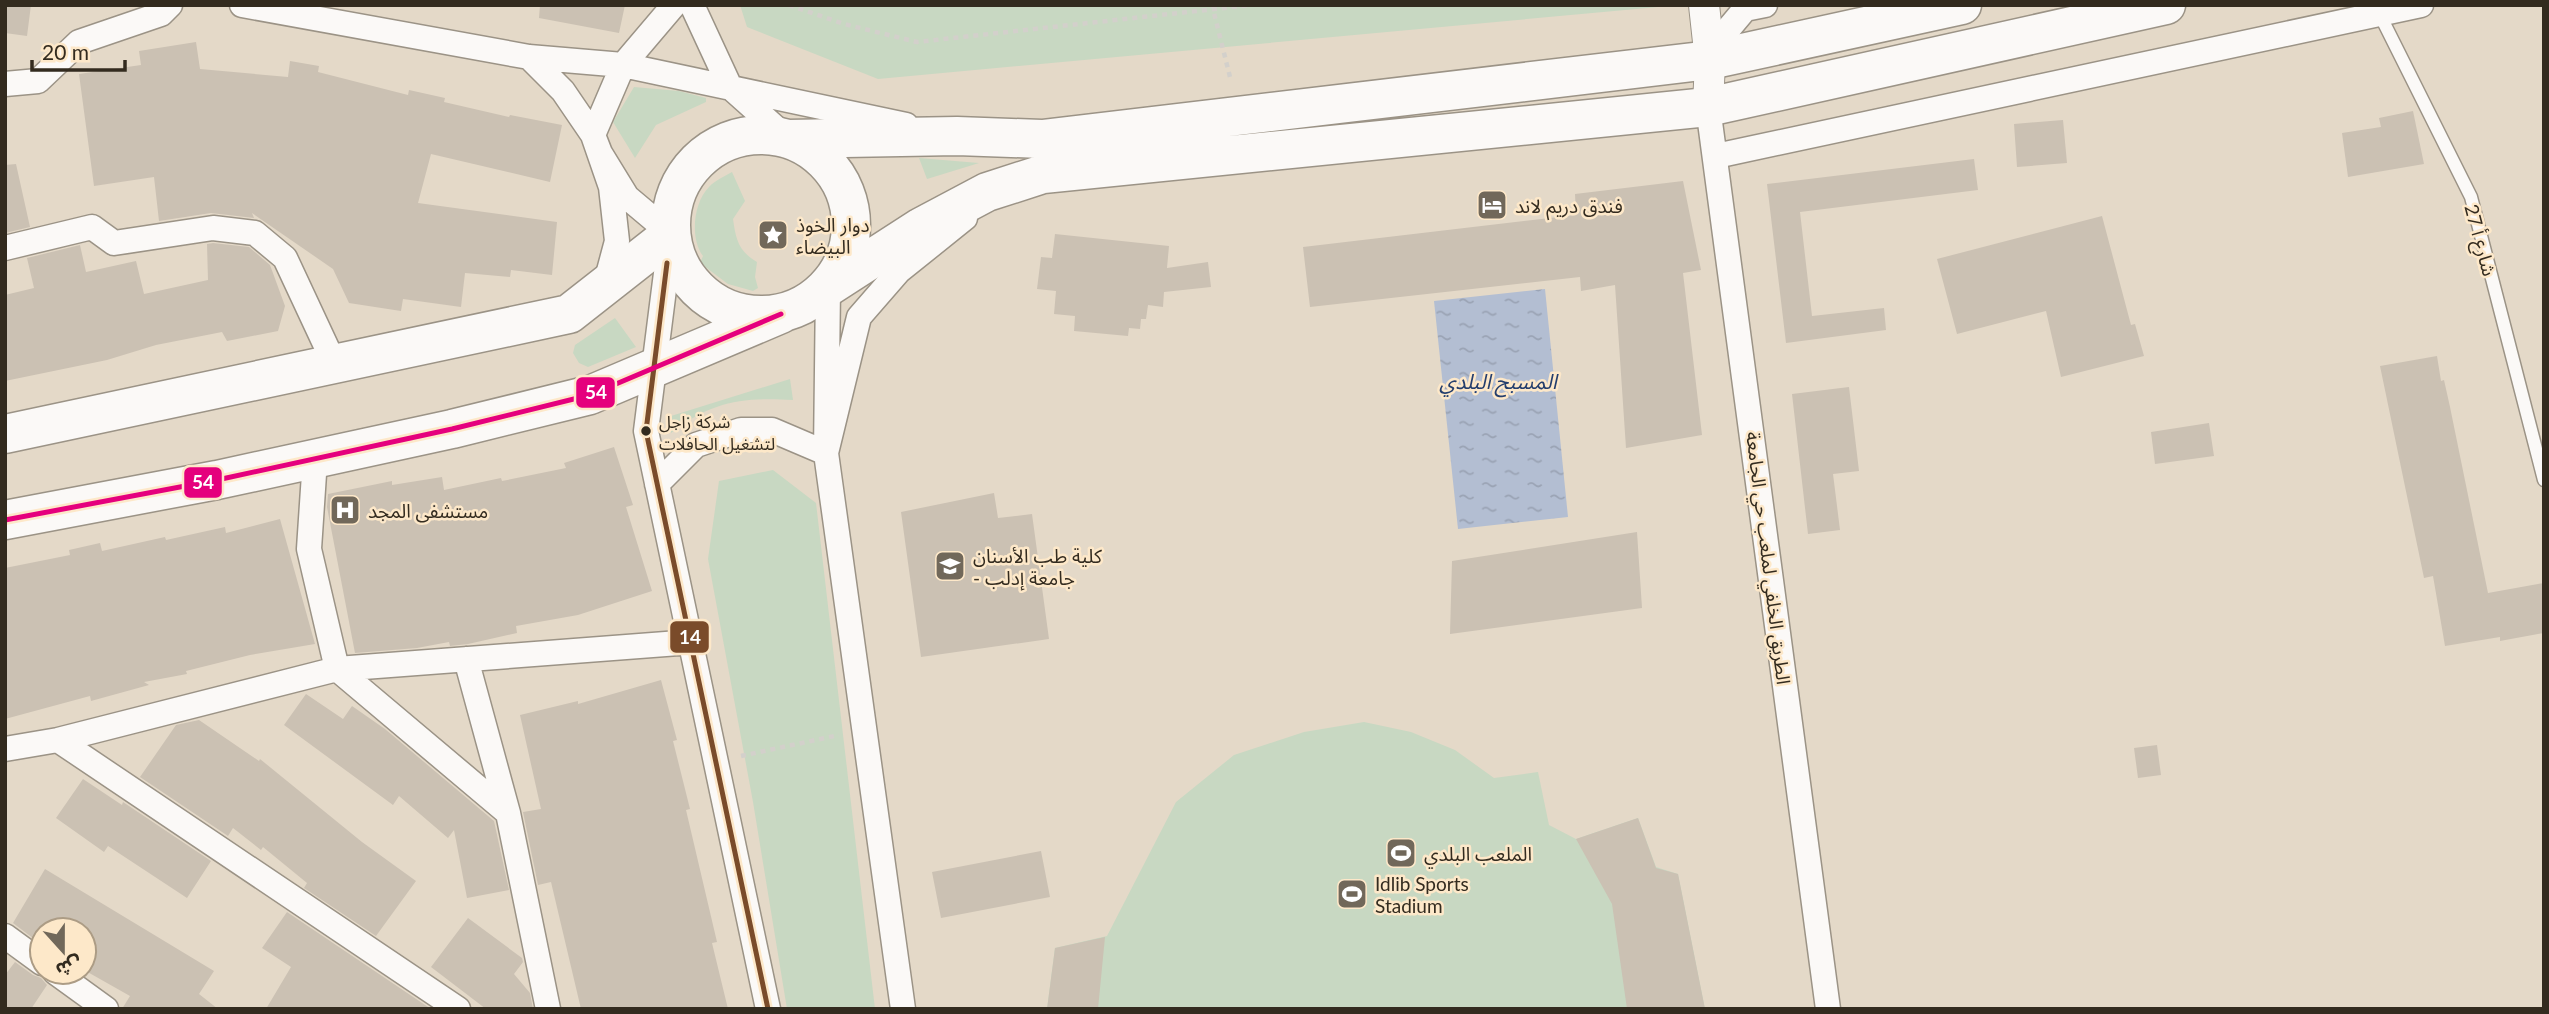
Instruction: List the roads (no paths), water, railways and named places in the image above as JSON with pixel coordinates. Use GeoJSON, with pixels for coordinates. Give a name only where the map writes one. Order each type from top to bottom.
{"type":"FeatureCollection","features":[{"type":"Feature","properties":{"kind":"main road"},"geometry":{"type":"LineString","coordinates":[[781,314],[745,314],[710,300],[695,287],[675,255],[671,217],[682,182],[704,155],[737,138],[754,135],[788,139],[957,136],[1042,139],[1709,56],[1962,5]]}},
{"type":"Feature","properties":{"kind":"main road"},"geometry":{"type":"LineString","coordinates":[[5,520],[315,459],[590,395],[799,308],[921,227],[987,192],[1043,174],[1708,107],[2166,5]]}},
{"type":"Feature","properties":{"kind":"main road"},"geometry":{"type":"LineString","coordinates":[[788,139],[802,144],[830,166],[841,181],[849,200],[851,237],[843,264],[828,287]]}},
{"type":"Feature","properties":{"kind":"main road"},"geometry":{"type":"LineString","coordinates":[[5,434],[569,314],[671,234]]}},
{"type":"Feature","properties":{"kind":"street"},"geometry":{"type":"LineString","coordinates":[[5,84],[38,81],[79,42],[161,14],[170,5]]}},
{"type":"Feature","properties":{"kind":"street"},"geometry":{"type":"LineString","coordinates":[[242,5],[529,57],[623,65],[957,136]]}},
{"type":"Feature","properties":{"kind":"street"},"geometry":{"type":"LineString","coordinates":[[604,287],[617,241],[611,187],[593,135],[623,65],[674,5]]}},
{"type":"Feature","properties":{"kind":"street"},"geometry":{"type":"LineString","coordinates":[[692,5],[730,87],[788,139]]}},
{"type":"Feature","properties":{"kind":"street"},"geometry":{"type":"LineString","coordinates":[[1704,5],[1709,56],[1708,107]]}},
{"type":"Feature","properties":{"kind":"street"},"geometry":{"type":"LineString","coordinates":[[1709,56],[1745,9],[1765,5]]}},
{"type":"Feature","properties":{"kind":"street"},"geometry":{"type":"LineString","coordinates":[[1716,156],[2421,5]]}},
{"type":"Feature","properties":{"kind":"street"},"geometry":{"type":"LineString","coordinates":[[529,57],[563,91],[593,135],[600,153],[627,197],[671,234],[646,431]]}},
{"type":"Feature","properties":{"kind":"street","name":"الطريق الخلفي لملعب حي الجامعة"},"geometry":{"type":"LineString","coordinates":[[1708,107],[1828,1009]]}},
{"type":"Feature","properties":{"kind":"street"},"geometry":{"type":"LineString","coordinates":[[826,453],[859,317],[899,271],[1007,186]]}},
{"type":"Feature","properties":{"kind":"street"},"geometry":{"type":"LineString","coordinates":[[5,248],[92,227],[114,243],[213,228],[255,233],[285,258],[334,363]]}},
{"type":"Feature","properties":{"kind":"street"},"geometry":{"type":"LineString","coordinates":[[828,287],[826,453],[903,1009]]}},
{"type":"Feature","properties":{"kind":"street"},"geometry":{"type":"LineString","coordinates":[[590,395],[624,400],[637,408],[646,431],[768,1009]]}},
{"type":"Feature","properties":{"kind":"street"},"geometry":{"type":"LineString","coordinates":[[657,484],[696,444],[741,430],[772,430],[826,453]]}},
{"type":"Feature","properties":{"kind":"street"},"geometry":{"type":"LineString","coordinates":[[315,459],[308,532],[309,549],[337,669],[508,813]]}},
{"type":"Feature","properties":{"kind":"street"},"geometry":{"type":"LineString","coordinates":[[5,748],[58,740],[337,669],[692,642]]}},
{"type":"Feature","properties":{"kind":"street"},"geometry":{"type":"LineString","coordinates":[[466,659],[508,813],[548,1009]]}},
{"type":"Feature","properties":{"kind":"street"},"geometry":{"type":"LineString","coordinates":[[58,740],[458,1009]]}},
{"type":"Feature","properties":{"kind":"street"},"geometry":{"type":"LineString","coordinates":[[5,936],[28,953]]}},
{"type":"Feature","properties":{"kind":"street"},"geometry":{"type":"LineString","coordinates":[[74,986],[106,1009]]}},
{"type":"Feature","properties":{"kind":"lane","name":"شارع أ 27"},"geometry":{"type":"LineString","coordinates":[[2380,15],[2470,197],[2544,480]]}},
{"type":"Feature","properties":{"kind":"water","name":"المسبح البلدي"},"geometry":{"type":"Polygon","coordinates":[[[1545,289],[1568,517],[1458,529],[1434,301],[1545,289]]]}},
{"type":"Feature","properties":{"kind":"place","name":"فندق دريم لاند"},"geometry":{"type":"Point","coordinates":[1492,205]}},
{"type":"Feature","properties":{"kind":"place","name":"دوار الخوذ البيضاء"},"geometry":{"type":"Point","coordinates":[773,235]}},
{"type":"Feature","properties":{"kind":"place","name":"شركة زاجل لتشغيل الحافلات"},"geometry":{"type":"Point","coordinates":[646,431]}},
{"type":"Feature","properties":{"kind":"place","name":"مستشفى المجد"},"geometry":{"type":"Point","coordinates":[345,510]}},
{"type":"Feature","properties":{"kind":"place","name":"كلية طب الأسنان - جامعة إدلب"},"geometry":{"type":"Point","coordinates":[950,566]}},
{"type":"Feature","properties":{"kind":"place","name":"الملعب البلدي"},"geometry":{"type":"Point","coordinates":[1401,853]}},
{"type":"Feature","properties":{"kind":"place","name":"Idlib Sports Stadium"},"geometry":{"type":"Point","coordinates":[1352,894]}}]}
